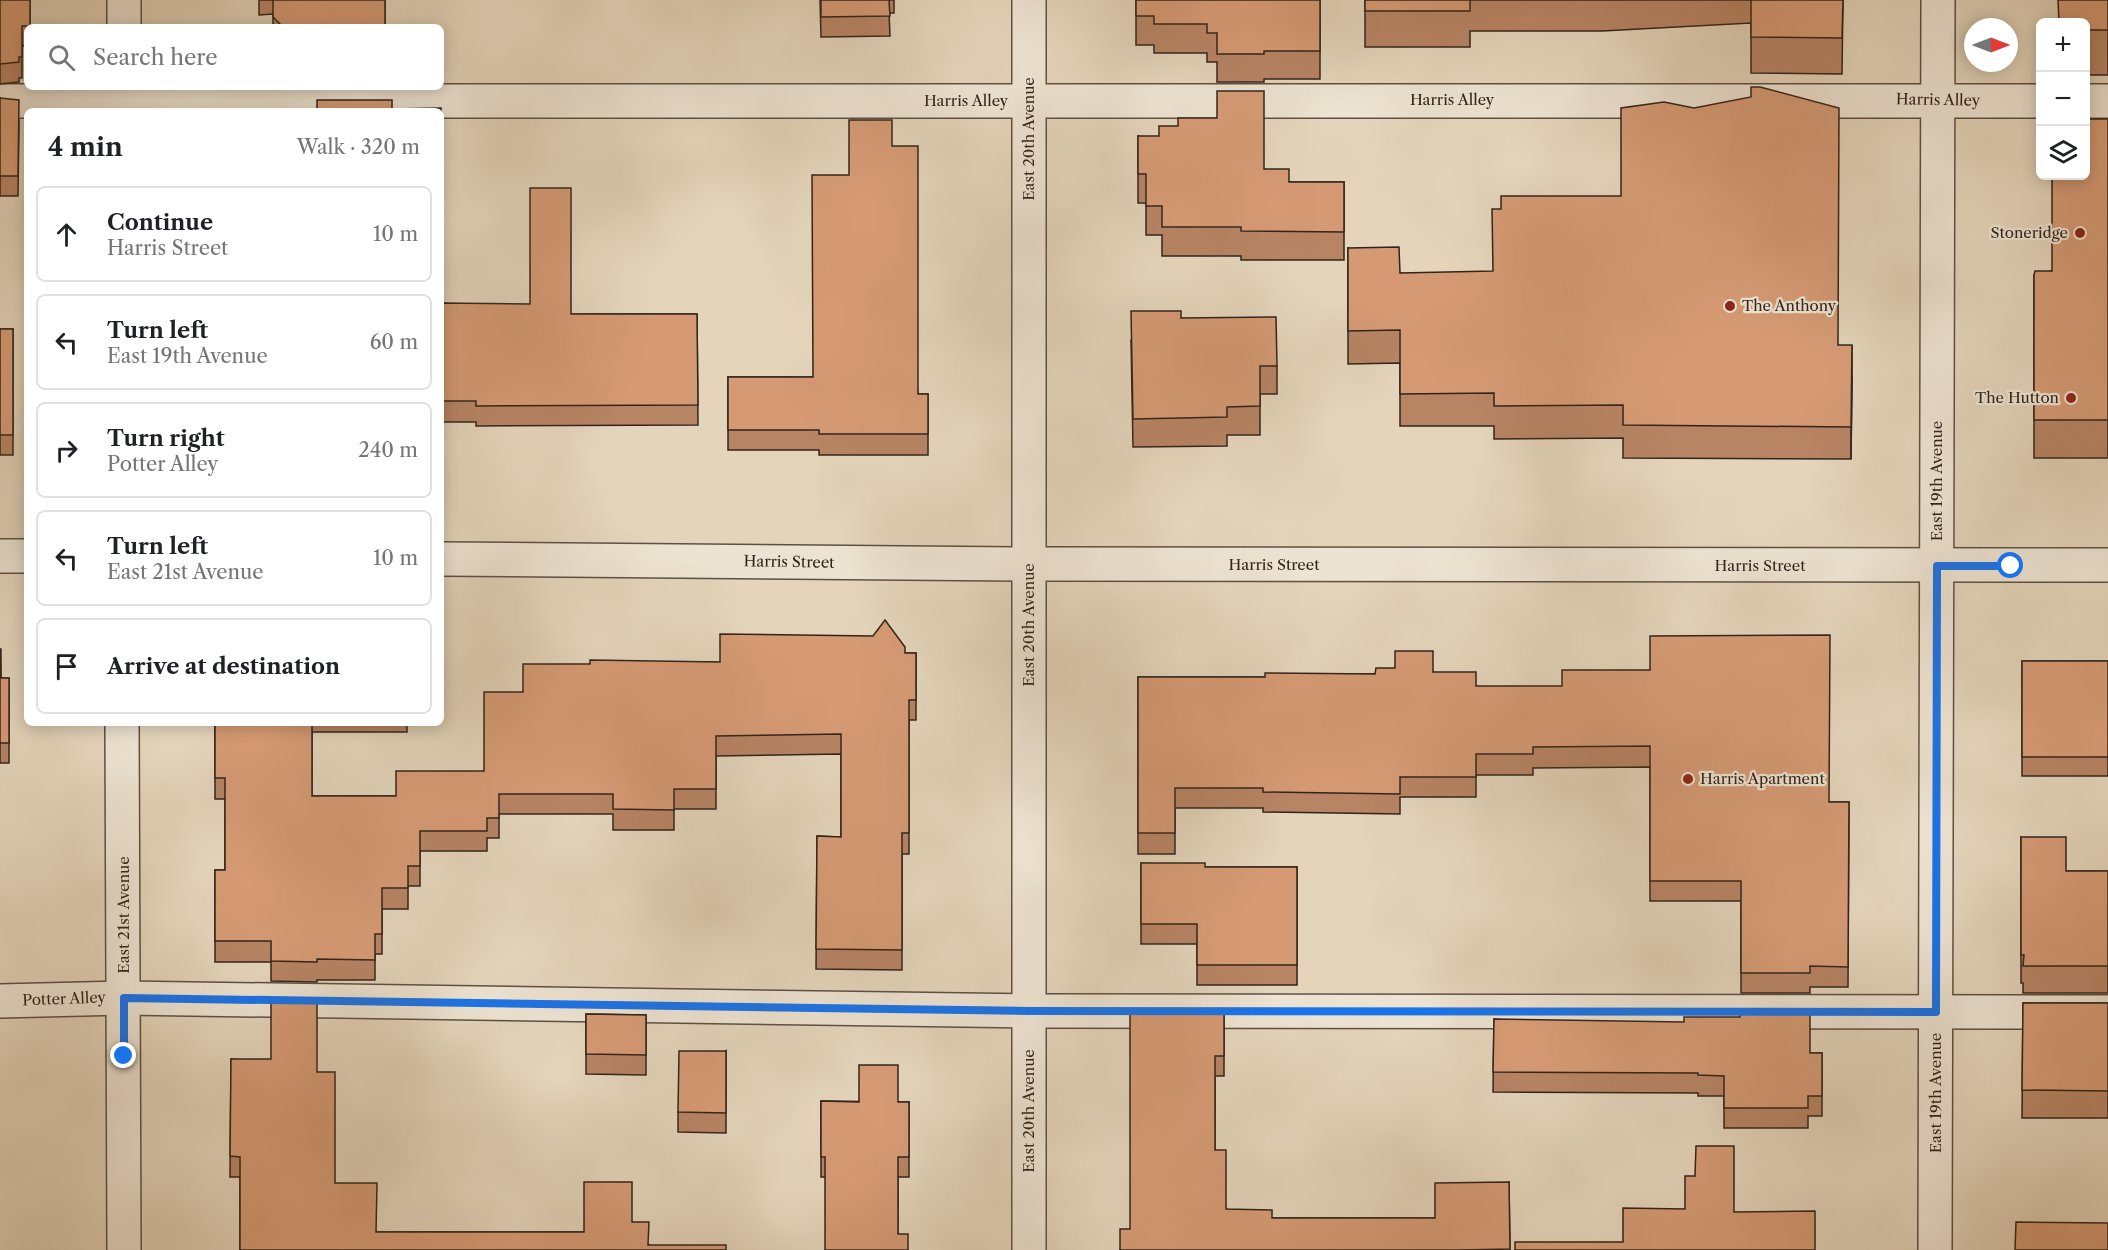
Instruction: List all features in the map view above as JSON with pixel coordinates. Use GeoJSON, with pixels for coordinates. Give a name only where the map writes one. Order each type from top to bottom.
{"type":"FeatureCollection","features":[{"type":"Feature","properties":{"kind":"street"},"geometry":{"type":"LineString","coordinates":[[124,0],[124,24]]}},
{"type":"Feature","properties":{"kind":"street","name":"East 20th Avenue"},"geometry":{"type":"LineString","coordinates":[[1029,0],[1029,1250]]}},
{"type":"Feature","properties":{"kind":"street","name":"East 19th Avenue"},"geometry":{"type":"LineString","coordinates":[[1935,1250],[1938,0]]}},
{"type":"Feature","properties":{"kind":"street","name":"Harris Alley"},"geometry":{"type":"LineString","coordinates":[[0,101],[1938,99],[2036,101]]}},
{"type":"Feature","properties":{"kind":"street"},"geometry":{"type":"LineString","coordinates":[[2090,101],[2108,101]]}},
{"type":"Feature","properties":{"kind":"street"},"geometry":{"type":"LineString","coordinates":[[0,556],[24,556]]}},
{"type":"Feature","properties":{"kind":"street","name":"Harris Street"},"geometry":{"type":"LineString","coordinates":[[444,559],[1029,564],[2108,565]]}},
{"type":"Feature","properties":{"kind":"street","name":"East 21st Avenue"},"geometry":{"type":"LineString","coordinates":[[122,726],[124,1250]]}},
{"type":"Feature","properties":{"kind":"street","name":"Potter Alley"},"geometry":{"type":"LineString","coordinates":[[0,1001],[124,998],[1029,1011],[2108,1012]]}},
{"type":"Feature","properties":{"kind":"building"},"geometry":{"type":"Polygon","coordinates":[[[0,0],[30,0],[30,24],[22,26],[22,57],[19,57],[19,62],[0,64],[0,0]]]}},
{"type":"Feature","properties":{"kind":"building"},"geometry":{"type":"Polygon","coordinates":[[[273,0],[385,0],[385,24],[280,24],[273,17],[273,0]]]}},
{"type":"Feature","properties":{"kind":"building"},"geometry":{"type":"Polygon","coordinates":[[[821,0],[889,0],[890,16],[821,17],[821,0]]]}},
{"type":"Feature","properties":{"kind":"building"},"geometry":{"type":"Polygon","coordinates":[[[1136,0],[1320,0],[1320,51],[1217,54],[1217,33],[1207,33],[1207,24],[1154,24],[1154,16],[1136,16],[1136,0]]]}},
{"type":"Feature","properties":{"kind":"building"},"geometry":{"type":"Polygon","coordinates":[[[1365,0],[1470,0],[1470,11],[1365,11],[1365,0]]]}},
{"type":"Feature","properties":{"kind":"building"},"geometry":{"type":"Polygon","coordinates":[[[1751,0],[1843,0],[1842,38],[1751,37],[1751,0]]]}},
{"type":"Feature","properties":{"kind":"building"},"geometry":{"type":"Polygon","coordinates":[[[2058,0],[2108,0],[2108,30],[2090,30],[2090,18],[2059,18],[2058,0]]]}},
{"type":"Feature","properties":{"kind":"building"},"geometry":{"type":"Polygon","coordinates":[[[1751,87],[1760,87],[1839,108],[1838,345],[1852,345],[1851,427],[1623,425],[1623,405],[1494,406],[1494,393],[1400,394],[1400,330],[1348,331],[1348,248],[1399,247],[1400,273],[1493,271],[1492,209],[1501,209],[1501,196],[1621,196],[1621,108],[1664,102],[1694,108],[1751,97],[1751,87]]]}},
{"type":"Feature","properties":{"kind":"building"},"geometry":{"type":"Polygon","coordinates":[[[1217,91],[1264,91],[1264,169],[1289,169],[1289,182],[1344,182],[1344,232],[1241,231],[1241,227],[1162,227],[1162,206],[1146,206],[1146,174],[1138,174],[1138,136],[1159,136],[1159,126],[1178,126],[1178,118],[1217,118],[1217,91]]]}},
{"type":"Feature","properties":{"kind":"building"},"geometry":{"type":"Polygon","coordinates":[[[0,98],[19,100],[18,176],[0,176],[0,98]]]}},
{"type":"Feature","properties":{"kind":"building"},"geometry":{"type":"Polygon","coordinates":[[[317,100],[392,100],[392,108],[317,108],[317,100]]]}},
{"type":"Feature","properties":{"kind":"building"},"geometry":{"type":"Polygon","coordinates":[[[2090,119],[2108,119],[2108,420],[2034,420],[2034,275],[2035,271],[2052,271],[2052,180],[2090,180],[2090,119]]]}},
{"type":"Feature","properties":{"kind":"building"},"geometry":{"type":"Polygon","coordinates":[[[849,120],[892,120],[892,146],[918,146],[918,394],[928,394],[928,434],[819,434],[819,430],[728,430],[728,377],[813,377],[812,175],[849,175],[849,120]]]}},
{"type":"Feature","properties":{"kind":"building"},"geometry":{"type":"Polygon","coordinates":[[[530,188],[571,188],[571,314],[697,314],[698,405],[476,406],[476,401],[444,401],[444,303],[530,304],[530,188]]]}},
{"type":"Feature","properties":{"kind":"building"},"geometry":{"type":"Polygon","coordinates":[[[1131,311],[1181,311],[1181,318],[1276,317],[1277,366],[1260,366],[1260,406],[1227,407],[1227,417],[1133,419],[1131,311]]]}},
{"type":"Feature","properties":{"kind":"building"},"geometry":{"type":"Polygon","coordinates":[[[0,329],[13,329],[13,435],[0,435],[0,329]]]}},
{"type":"Feature","properties":{"kind":"building"},"geometry":{"type":"Polygon","coordinates":[[[885,620],[905,647],[905,653],[916,653],[916,700],[909,700],[909,833],[902,833],[902,950],[816,949],[817,836],[841,837],[841,734],[716,736],[716,789],[674,789],[674,810],[613,809],[613,794],[499,794],[499,818],[487,818],[487,831],[420,831],[420,866],[408,866],[408,888],[382,888],[382,934],[375,934],[375,960],[271,961],[271,941],[215,941],[215,870],[225,870],[225,778],[215,778],[215,726],[312,726],[312,796],[396,796],[396,771],[484,771],[484,692],[523,692],[523,664],[590,664],[590,660],[720,662],[720,634],[873,636],[885,620]]]}},
{"type":"Feature","properties":{"kind":"building"},"geometry":{"type":"Polygon","coordinates":[[[1830,635],[1829,802],[1849,802],[1848,967],[1810,966],[1810,973],[1741,973],[1741,881],[1650,881],[1650,746],[1533,747],[1533,754],[1476,754],[1476,777],[1400,777],[1400,794],[1263,792],[1263,788],[1175,788],[1175,833],[1138,833],[1138,677],[1265,677],[1265,673],[1375,674],[1376,668],[1395,668],[1395,651],[1433,651],[1433,672],[1476,672],[1476,686],[1562,686],[1562,670],[1650,670],[1650,636],[1830,635]]]}},
{"type":"Feature","properties":{"kind":"building"},"geometry":{"type":"Polygon","coordinates":[[[0,649],[1,678],[9,678],[9,743],[0,743],[0,649]]]}},
{"type":"Feature","properties":{"kind":"building"},"geometry":{"type":"Polygon","coordinates":[[[2022,661],[2108,661],[2108,757],[2022,757],[2022,661]]]}},
{"type":"Feature","properties":{"kind":"building"},"geometry":{"type":"Polygon","coordinates":[[[2021,837],[2066,837],[2066,871],[2108,871],[2108,966],[2023,966],[2024,955],[2021,955],[2021,837]]]}},
{"type":"Feature","properties":{"kind":"building"},"geometry":{"type":"Polygon","coordinates":[[[1141,863],[1205,863],[1205,867],[1297,867],[1297,965],[1197,965],[1197,924],[1141,924],[1141,863]]]}},
{"type":"Feature","properties":{"kind":"building"},"geometry":{"type":"Polygon","coordinates":[[[271,999],[317,999],[317,1072],[335,1072],[335,1183],[377,1183],[376,1232],[584,1232],[584,1182],[632,1182],[632,1222],[649,1222],[648,1245],[726,1245],[726,1250],[240,1250],[240,1157],[230,1156],[231,1059],[271,1059],[271,999]]]}},
{"type":"Feature","properties":{"kind":"building"},"geometry":{"type":"Polygon","coordinates":[[[2023,1003],[2108,1003],[2108,1091],[2022,1090],[2023,1003]]]}},
{"type":"Feature","properties":{"kind":"building"},"geometry":{"type":"Polygon","coordinates":[[[1740,1010],[1810,1010],[1810,1053],[1822,1053],[1822,1096],[1808,1096],[1808,1108],[1724,1108],[1724,1076],[1698,1075],[1698,1073],[1493,1072],[1494,1019],[1684,1022],[1684,1017],[1740,1017],[1740,1010]]]}},
{"type":"Feature","properties":{"kind":"building"},"geometry":{"type":"Polygon","coordinates":[[[1130,1013],[1224,1013],[1224,1056],[1215,1056],[1215,1150],[1226,1150],[1226,1209],[1272,1210],[1272,1218],[1435,1218],[1435,1183],[1509,1182],[1510,1249],[1120,1250],[1120,1229],[1130,1229],[1130,1013]]]}},
{"type":"Feature","properties":{"kind":"building"},"geometry":{"type":"Polygon","coordinates":[[[586,1014],[646,1015],[646,1055],[586,1054],[586,1014]]]}},
{"type":"Feature","properties":{"kind":"building"},"geometry":{"type":"Polygon","coordinates":[[[679,1051],[726,1051],[726,1113],[678,1112],[679,1051]]]}},
{"type":"Feature","properties":{"kind":"building"},"geometry":{"type":"Polygon","coordinates":[[[859,1065],[898,1065],[898,1102],[909,1102],[909,1157],[898,1157],[898,1234],[908,1234],[908,1250],[825,1250],[825,1157],[821,1157],[821,1101],[859,1102],[859,1065]]]}},
{"type":"Feature","properties":{"kind":"building"},"geometry":{"type":"Polygon","coordinates":[[[1696,1146],[1734,1146],[1734,1212],[1815,1211],[1815,1250],[1515,1250],[1515,1242],[1623,1242],[1623,1208],[1685,1209],[1685,1176],[1695,1176],[1696,1146]]]}},
{"type":"Feature","properties":{"kind":"building"},"geometry":{"type":"Polygon","coordinates":[[[2016,1222],[2108,1223],[2108,1250],[2015,1250],[2016,1222]]]}},
{"type":"Feature","properties":{"kind":"place","name":"Stoneridge"},"geometry":{"type":"Point","coordinates":[2080,233]}},
{"type":"Feature","properties":{"kind":"place","name":"The Anthony"},"geometry":{"type":"Point","coordinates":[1730,306]}},
{"type":"Feature","properties":{"kind":"place","name":"The Hutton"},"geometry":{"type":"Point","coordinates":[2071,398]}},
{"type":"Feature","properties":{"kind":"place","name":"Harris Apartment"},"geometry":{"type":"Point","coordinates":[1688,779]}},
{"type":"Feature","properties":{"kind":"route"},"geometry":{"type":"LineString","coordinates":[[124,1056],[124,998],[1029,1011],[1936,1012],[1937,566],[2011,566]]}}]}
